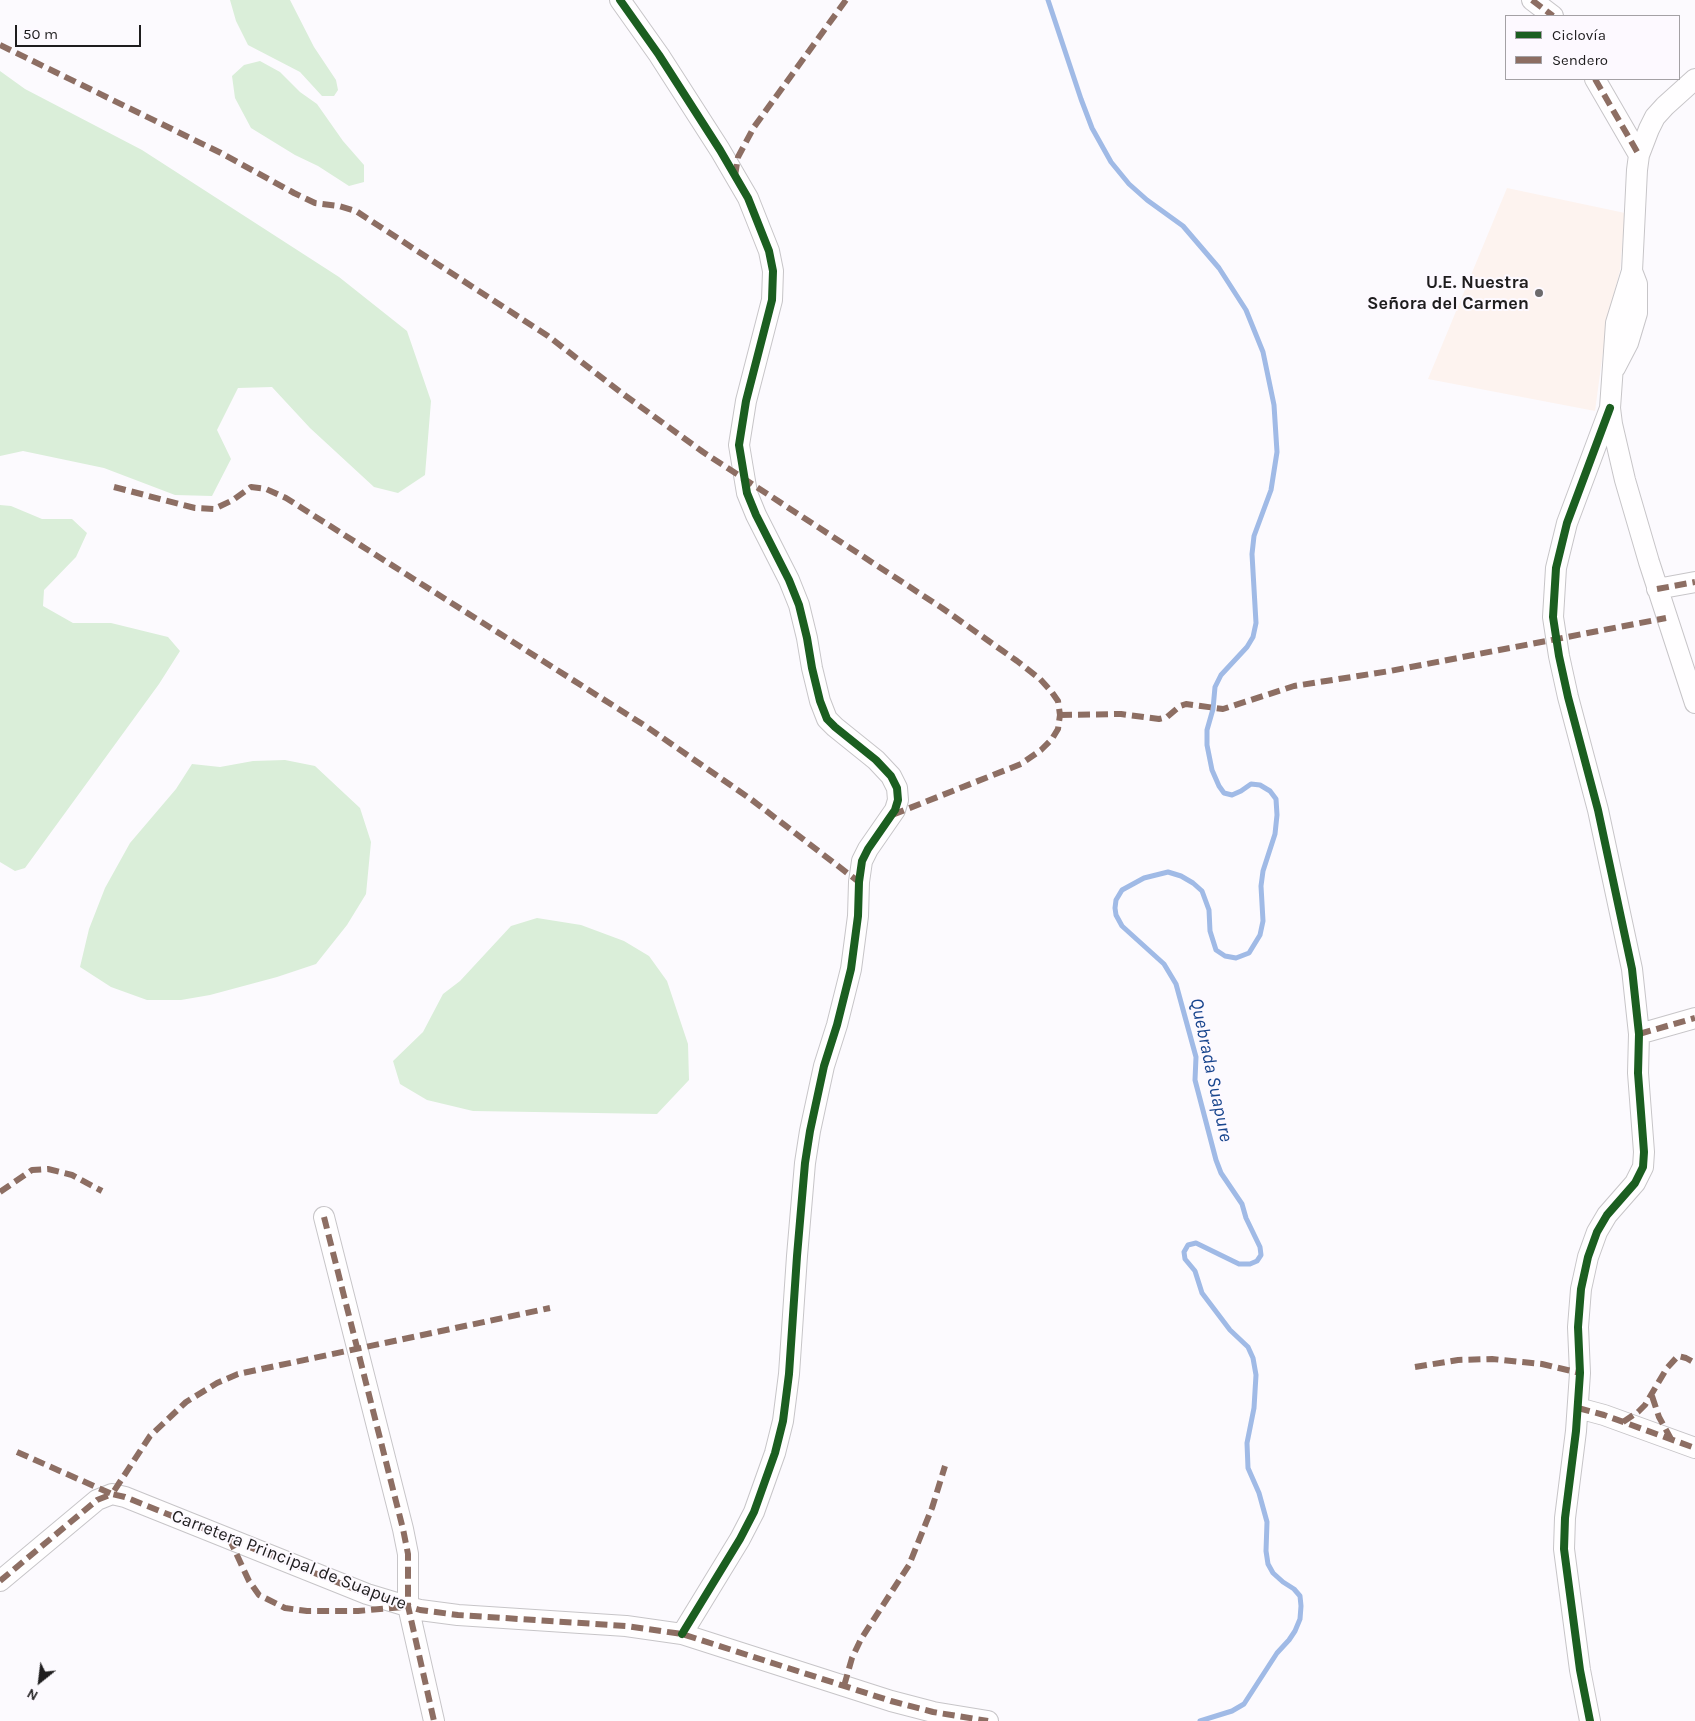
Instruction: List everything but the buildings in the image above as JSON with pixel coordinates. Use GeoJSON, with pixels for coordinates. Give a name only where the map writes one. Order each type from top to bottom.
{"type":"FeatureCollection","features":[{"type":"Feature","properties":{"kind":"street"},"geometry":{"type":"LineString","coordinates":[[620,0],[659,55],[720,150],[748,198],[769,251],[773,271],[772,300],[746,400],[739,445],[747,493],[799,605],[814,676],[827,719],[892,776],[897,788],[898,800],[895,810],[868,848],[862,861],[851,969],[837,1025],[824,1066],[810,1131],[802,1194],[789,1374],[783,1421],[775,1453],[754,1512],[740,1539],[682,1634]]}},
{"type":"Feature","properties":{"kind":"street"},"geometry":{"type":"LineString","coordinates":[[1532,0],[1552,15]]}},
{"type":"Feature","properties":{"kind":"street"},"geometry":{"type":"LineString","coordinates":[[1695,79],[1665,106],[1656,117],[1639,155],[1632,271],[1616,323],[1610,408],[1625,480],[1657,589],[1695,703]]}},
{"type":"Feature","properties":{"kind":"street"},"geometry":{"type":"LineString","coordinates":[[1596,80],[1639,155]]}},
{"type":"Feature","properties":{"kind":"street"},"geometry":{"type":"LineString","coordinates":[[1590,1721],[1580,1670],[1564,1550],[1564,1518],[1578,1408],[1580,1373],[1578,1327],[1581,1288],[1588,1257],[1597,1232],[1607,1215],[1635,1182],[1643,1167],[1644,1152],[1638,1073],[1640,1034],[1632,969],[1598,810],[1566,689],[1553,617],[1556,568],[1567,524],[1610,408]]}},
{"type":"Feature","properties":{"kind":"street"},"geometry":{"type":"LineString","coordinates":[[1657,589],[1695,582]]}},
{"type":"Feature","properties":{"kind":"street"},"geometry":{"type":"LineString","coordinates":[[1640,1034],[1695,1018]]}},
{"type":"Feature","properties":{"kind":"street"},"geometry":{"type":"LineString","coordinates":[[324,1217],[403,1529],[408,1554],[408,1606],[434,1721]]}},
{"type":"Feature","properties":{"kind":"street"},"geometry":{"type":"LineString","coordinates":[[1578,1408],[1610,1417],[1695,1448]]}},
{"type":"Feature","properties":{"kind":"street","name":"Carretera Principal de Suapure"},"geometry":{"type":"LineString","coordinates":[[0,1582],[97,1500],[112,1494],[125,1497],[367,1594],[435,1613],[626,1626],[682,1634],[891,1701],[933,1712],[988,1721]]}},
{"type":"Feature","properties":{"kind":"shaded area","name":"U.E. Nuestra Señora del Carmen"},"geometry":{"type":"Polygon","coordinates":[[[1507,188],[1625,213],[1620,271],[1608,315],[1595,411],[1428,379],[1507,188]]]}},
{"type":"Feature","properties":{"kind":"green space"},"geometry":{"type":"Polygon","coordinates":[[[230,0],[290,0],[314,47],[336,80],[338,90],[334,96],[322,96],[300,72],[248,45],[236,21],[230,0]]]}},
{"type":"Feature","properties":{"kind":"green space"},"geometry":{"type":"Polygon","coordinates":[[[260,61],[280,72],[300,92],[317,104],[343,141],[364,165],[364,182],[349,186],[251,128],[235,98],[232,76],[244,65],[260,61]]]}},
{"type":"Feature","properties":{"kind":"green space"},"geometry":{"type":"Polygon","coordinates":[[[0,71],[25,89],[142,150],[339,277],[407,331],[431,401],[425,475],[398,493],[374,487],[310,428],[272,387],[238,388],[217,430],[231,459],[212,496],[175,495],[104,468],[23,451],[0,456],[0,71]]]}},
{"type":"Feature","properties":{"kind":"green space"},"geometry":{"type":"Polygon","coordinates":[[[0,505],[11,506],[42,519],[72,519],[87,533],[76,557],[44,590],[43,606],[73,623],[111,623],[168,637],[180,651],[159,684],[25,868],[15,871],[0,862],[0,505]]]}},
{"type":"Feature","properties":{"kind":"green space"},"geometry":{"type":"Polygon","coordinates":[[[285,760],[315,766],[360,808],[371,842],[366,894],[347,925],[316,964],[277,977],[210,995],[181,1000],[147,1000],[111,987],[80,967],[89,929],[105,888],[130,843],[176,789],[192,764],[220,767],[253,761],[285,760]]]}},
{"type":"Feature","properties":{"kind":"green space"},"geometry":{"type":"Polygon","coordinates":[[[537,918],[581,925],[624,941],[649,956],[667,981],[688,1044],[689,1080],[657,1114],[473,1111],[427,1100],[400,1084],[393,1061],[423,1032],[443,994],[460,981],[511,926],[537,918]]]}},
{"type":"Feature","properties":{"kind":"waterway","name":"Quebrada Suapure"},"geometry":{"type":"LineString","coordinates":[[1048,0],[1092,128],[1111,162],[1129,184],[1147,200],[1183,226],[1219,268],[1246,310],[1263,352],[1274,405],[1277,452],[1271,490],[1254,536],[1252,554],[1256,623],[1253,637],[1247,647],[1221,675],[1215,687],[1213,709],[1207,730],[1207,745],[1212,770],[1224,793],[1232,795],[1251,784],[1260,785],[1270,791],[1276,799],[1275,834],[1263,871],[1261,886],[1263,921],[1260,935],[1249,953],[1236,958],[1225,956],[1216,950],[1210,931],[1209,910],[1202,891],[1181,876],[1168,872],[1144,878],[1122,890],[1116,900],[1115,908],[1116,915],[1122,926],[1164,964],[1176,984],[1196,1057],[1195,1080],[1216,1160],[1221,1173],[1242,1204],[1246,1218],[1260,1247],[1261,1255],[1257,1261],[1250,1264],[1239,1264],[1196,1243],[1188,1245],[1184,1252],[1185,1259],[1195,1271],[1202,1293],[1230,1330],[1248,1347],[1253,1358],[1256,1375],[1254,1408],[1247,1443],[1248,1468],[1259,1493],[1267,1522],[1266,1551],[1268,1564],[1273,1573],[1300,1596],[1300,1619],[1295,1631],[1277,1653],[1244,1704],[1232,1711],[1200,1721]]}},
{"type":"Feature","properties":{"kind":"marked path"},"geometry":{"type":"LineString","coordinates":[[735,176],[738,157],[754,127],[846,0]]}},
{"type":"Feature","properties":{"kind":"marked path"},"geometry":{"type":"LineString","coordinates":[[1532,0],[1552,15]]}},
{"type":"Feature","properties":{"kind":"marked path"},"geometry":{"type":"LineString","coordinates":[[0,45],[221,153],[315,203],[339,206],[356,211],[548,336],[703,452],[942,608],[1017,661],[1040,679],[1051,691],[1058,701],[1060,715],[1058,729],[1052,739],[1041,750],[1021,764],[892,815]]}},
{"type":"Feature","properties":{"kind":"marked path"},"geometry":{"type":"LineString","coordinates":[[1596,80],[1639,155]]}},
{"type":"Feature","properties":{"kind":"marked path"},"geometry":{"type":"LineString","coordinates":[[114,487],[195,508],[214,509],[233,500],[251,487],[266,489],[286,498],[647,727],[752,800],[859,882]]}},
{"type":"Feature","properties":{"kind":"marked path"},"geometry":{"type":"LineString","coordinates":[[1657,589],[1695,582]]}},
{"type":"Feature","properties":{"kind":"marked path"},"geometry":{"type":"LineString","coordinates":[[1060,715],[1121,714],[1159,719],[1167,717],[1180,706],[1186,704],[1223,709],[1294,686],[1390,671],[1666,618]]}},
{"type":"Feature","properties":{"kind":"marked path"},"geometry":{"type":"LineString","coordinates":[[1639,1034],[1695,1018]]}},
{"type":"Feature","properties":{"kind":"marked path"},"geometry":{"type":"LineString","coordinates":[[0,1192],[32,1170],[48,1169],[72,1175],[102,1191]]}},
{"type":"Feature","properties":{"kind":"marked path"},"geometry":{"type":"LineString","coordinates":[[324,1217],[403,1529],[408,1554],[408,1606],[434,1721]]}},
{"type":"Feature","properties":{"kind":"marked path"},"geometry":{"type":"LineString","coordinates":[[17,1452],[112,1494],[150,1436],[186,1402],[217,1383],[238,1374],[550,1308]]}},
{"type":"Feature","properties":{"kind":"marked path"},"geometry":{"type":"LineString","coordinates":[[1623,1422],[1645,1405],[1667,1368],[1678,1356],[1695,1363]]}},
{"type":"Feature","properties":{"kind":"marked path"},"geometry":{"type":"LineString","coordinates":[[1415,1367],[1458,1360],[1492,1359],[1542,1364],[1580,1373]]}},
{"type":"Feature","properties":{"kind":"marked path"},"geometry":{"type":"LineString","coordinates":[[1652,1396],[1659,1417],[1671,1439]]}},
{"type":"Feature","properties":{"kind":"marked path"},"geometry":{"type":"LineString","coordinates":[[1578,1408],[1604,1415],[1695,1448]]}},
{"type":"Feature","properties":{"kind":"marked path"},"geometry":{"type":"LineString","coordinates":[[844,1686],[852,1658],[861,1639],[909,1565],[932,1508],[945,1466]]}},
{"type":"Feature","properties":{"kind":"marked path"},"geometry":{"type":"LineString","coordinates":[[0,1581],[97,1500],[112,1494],[125,1497],[367,1594],[420,1610],[458,1615],[626,1626],[682,1634],[891,1701],[933,1712],[988,1721]]}},
{"type":"Feature","properties":{"kind":"marked path"},"geometry":{"type":"LineString","coordinates":[[229,1538],[249,1581],[259,1595],[285,1608],[307,1611],[358,1611],[403,1607]]}},
{"type":"Feature","properties":{"kind":"cycle path"},"geometry":{"type":"LineString","coordinates":[[620,0],[659,55],[720,150],[748,198],[769,251],[773,271],[772,300],[746,401],[739,445],[747,493],[799,605],[820,701],[827,719],[876,760],[891,776],[897,788],[898,800],[895,810],[862,861],[858,916],[851,969],[837,1025],[824,1066],[810,1131],[805,1163],[789,1374],[783,1421],[775,1453],[754,1512],[740,1539],[682,1634]]}},
{"type":"Feature","properties":{"kind":"cycle path"},"geometry":{"type":"LineString","coordinates":[[1590,1721],[1580,1670],[1564,1549],[1565,1518],[1576,1431],[1580,1373],[1578,1327],[1581,1289],[1588,1257],[1597,1232],[1607,1215],[1635,1183],[1643,1167],[1644,1152],[1638,1073],[1639,1034],[1632,969],[1598,810],[1568,697],[1553,617],[1556,568],[1567,523],[1610,408]]}},
{"type":"Feature","properties":{"kind":"place","name":"U.E. Nuestra Señora del Carmen"},"geometry":{"type":"Point","coordinates":[1539,293]}}]}
